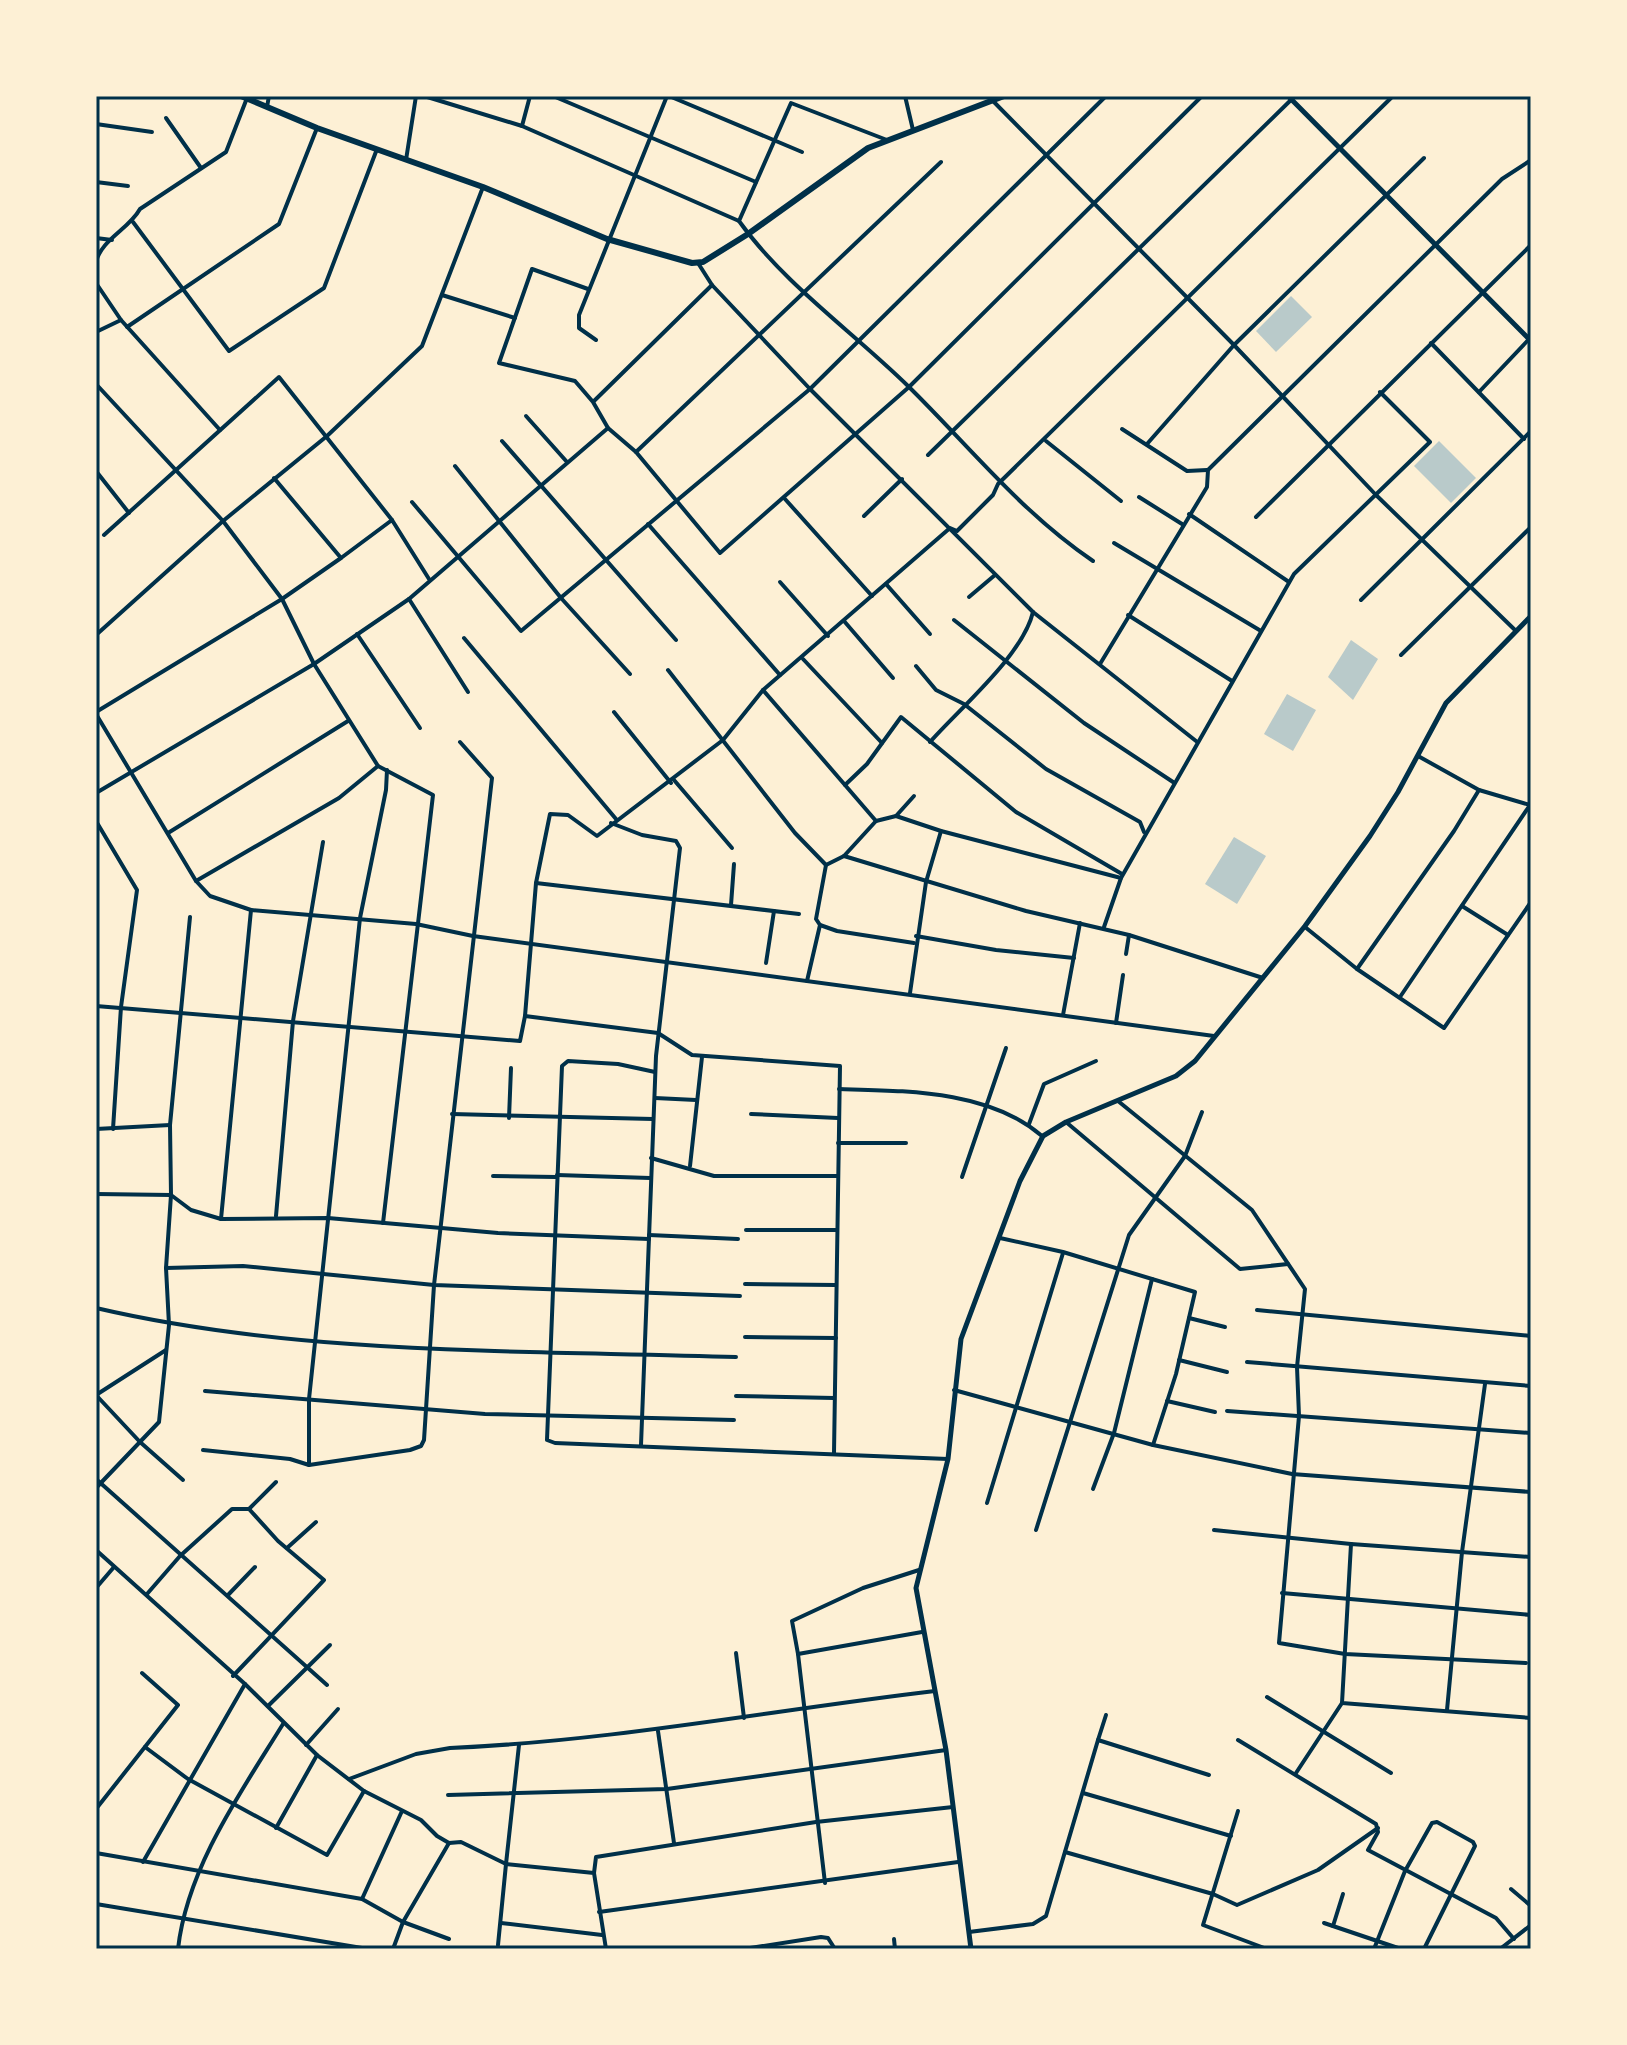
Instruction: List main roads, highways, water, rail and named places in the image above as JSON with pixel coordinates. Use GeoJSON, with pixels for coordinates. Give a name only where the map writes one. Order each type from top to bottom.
{"type":"FeatureCollection","features":[{"type":"Feature","properties":{"kind":"main road"},"geometry":{"type":"LineString","coordinates":[[244,97],[317,128],[483,187],[607,239],[698,263],[748,234],[840,165],[887,140],[1004,96]]}}]}
